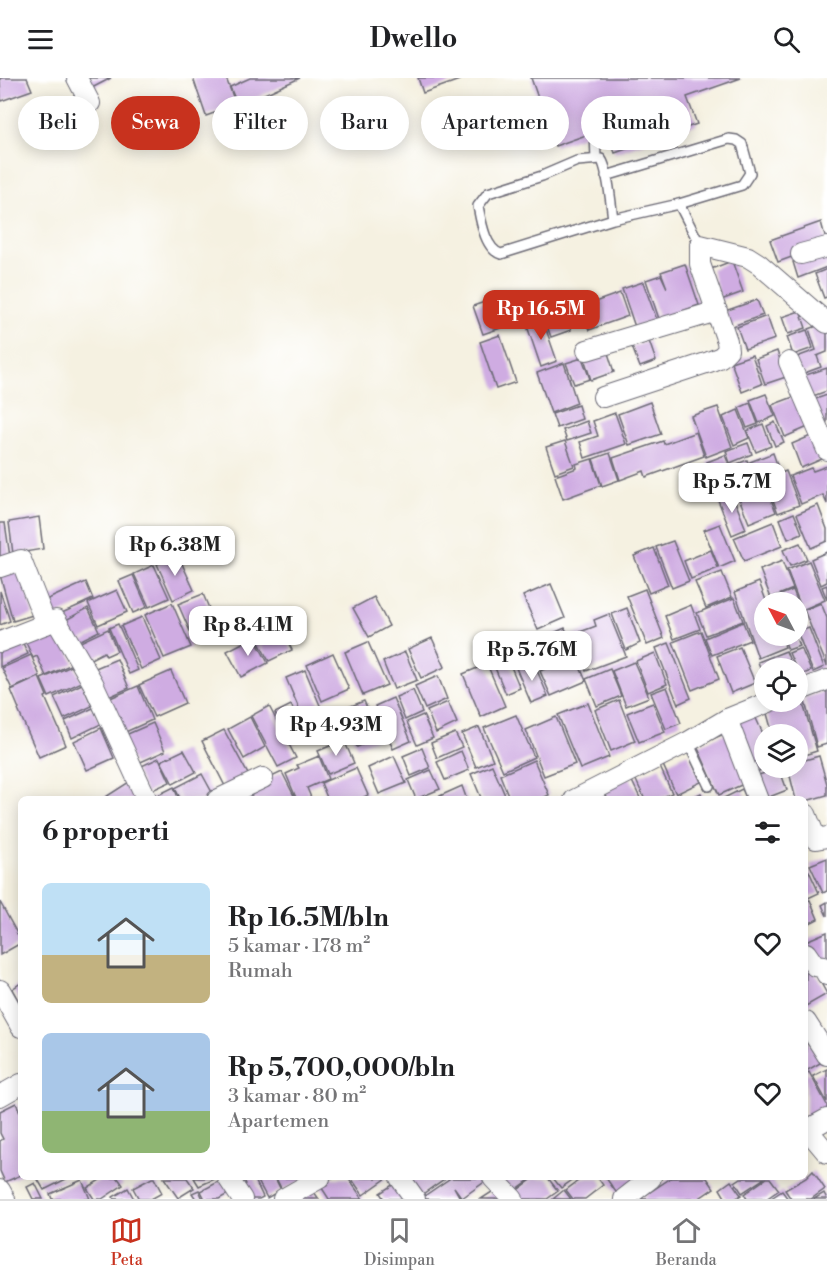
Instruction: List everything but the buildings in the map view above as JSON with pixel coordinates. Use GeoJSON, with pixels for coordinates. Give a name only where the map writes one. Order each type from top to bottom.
{"type":"FeatureCollection","features":[{"type":"Feature","properties":{"kind":"street"},"geometry":{"type":"LineString","coordinates":[[76,78],[86,96]]}},
{"type":"Feature","properties":{"kind":"street"},"geometry":{"type":"LineString","coordinates":[[603,398],[721,357],[728,350],[728,341],[700,264],[700,245],[748,257],[827,323]]}},
{"type":"Feature","properties":{"kind":"street"},"geometry":{"type":"LineString","coordinates":[[801,254],[827,247]]}},
{"type":"Feature","properties":{"kind":"street"},"geometry":{"type":"LineString","coordinates":[[587,350],[717,311]]}},
{"type":"Feature","properties":{"kind":"street"},"geometry":{"type":"LineString","coordinates":[[789,362],[827,450]]}},
{"type":"Feature","properties":{"kind":"street"},"geometry":{"type":"LineString","coordinates":[[0,567],[21,560],[46,624]]}},
{"type":"Feature","properties":{"kind":"street"},"geometry":{"type":"LineString","coordinates":[[0,642],[56,620],[93,683],[145,796]]}},
{"type":"Feature","properties":{"kind":"street"},"geometry":{"type":"LineString","coordinates":[[808,687],[827,680]]}},
{"type":"Feature","properties":{"kind":"street"},"geometry":{"type":"LineString","coordinates":[[582,796],[688,742],[727,719],[754,708]]}},
{"type":"Feature","properties":{"kind":"street"},"geometry":{"type":"LineString","coordinates":[[727,719],[756,796]]}},
{"type":"Feature","properties":{"kind":"street"},"geometry":{"type":"LineString","coordinates":[[225,796],[262,778]]}},
{"type":"Feature","properties":{"kind":"street"},"geometry":{"type":"LineString","coordinates":[[808,819],[816,839],[827,837]]}},
{"type":"Feature","properties":{"kind":"street"},"geometry":{"type":"LineString","coordinates":[[808,955],[815,966],[823,968],[827,975]]}},
{"type":"Feature","properties":{"kind":"street"},"geometry":{"type":"LineString","coordinates":[[0,990],[18,1022]]}},
{"type":"Feature","properties":{"kind":"street"},"geometry":{"type":"LineString","coordinates":[[808,1025],[827,1055]]}},
{"type":"Feature","properties":{"kind":"street"},"geometry":{"type":"LineString","coordinates":[[0,1096],[18,1086]]}},
{"type":"Feature","properties":{"kind":"street"},"geometry":{"type":"LineString","coordinates":[[808,1128],[827,1119]]}},
{"type":"Feature","properties":{"kind":"street"},"geometry":{"type":"LineString","coordinates":[[808,1131],[827,1153]]}},
{"type":"Feature","properties":{"kind":"street"},"geometry":{"type":"LineString","coordinates":[[229,1180],[242,1199]]}},
{"type":"Feature","properties":{"kind":"street"},"geometry":{"type":"LineString","coordinates":[[283,1199],[316,1180]]}},
{"type":"Feature","properties":{"kind":"street"},"geometry":{"type":"LineString","coordinates":[[401,1180],[415,1199]]}},
{"type":"Feature","properties":{"kind":"street"},"geometry":{"type":"LineString","coordinates":[[495,1180],[513,1199]]}},
{"type":"Feature","properties":{"kind":"street"},"geometry":{"type":"LineString","coordinates":[[624,1199],[648,1180]]}},
{"type":"Feature","properties":{"kind":"street"},"geometry":{"type":"LineString","coordinates":[[0,1190],[5,1199]]}},
{"type":"Feature","properties":{"kind":"lane"},"geometry":{"type":"LineString","coordinates":[[606,176],[729,139],[742,144],[750,173],[742,185],[679,204],[613,219],[501,254],[490,245],[478,208],[488,193],[577,162],[596,159],[603,162],[613,219]]}},
{"type":"Feature","properties":{"kind":"lane"},"geometry":{"type":"LineString","coordinates":[[596,150],[596,159]]}},
{"type":"Feature","properties":{"kind":"lane"},"geometry":{"type":"LineString","coordinates":[[679,204],[700,245]]}},
{"type":"Feature","properties":{"kind":"lane"},"geometry":{"type":"LineString","coordinates":[[688,742],[709,786]]}}]}
